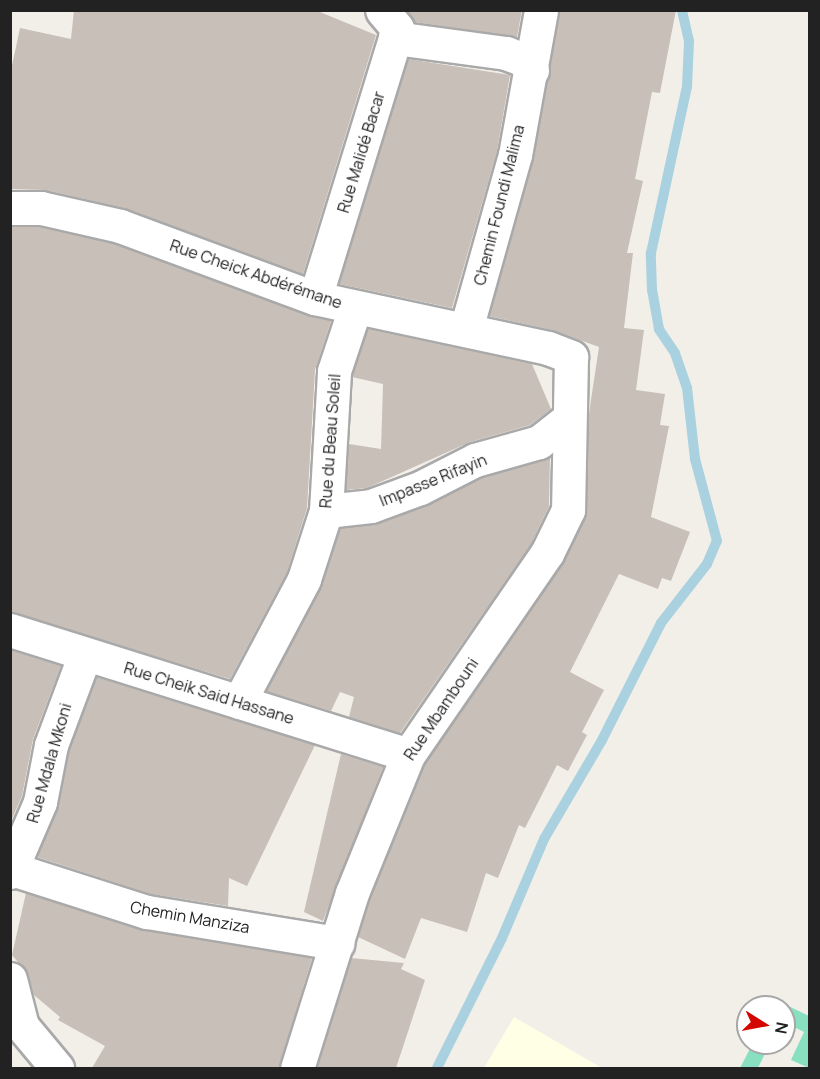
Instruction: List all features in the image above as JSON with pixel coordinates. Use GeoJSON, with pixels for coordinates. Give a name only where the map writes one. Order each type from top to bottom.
{"type":"FeatureCollection","features":[{"type":"Feature","properties":{"kind":"street","name":"Chemin Foundi Malima"},"geometry":{"type":"LineString","coordinates":[[466,329],[515,155],[541,10]]}},
{"type":"Feature","properties":{"kind":"street"},"geometry":{"type":"LineString","coordinates":[[388,24],[506,53],[522,59],[531,70]]}},
{"type":"Feature","properties":{"kind":"street","name":"Rue Malidé Bacar"},"geometry":{"type":"LineString","coordinates":[[315,297],[388,24]]}},
{"type":"Feature","properties":{"kind":"street","name":"Rue Cheick Abdérémane"},"geometry":{"type":"LineString","coordinates":[[10,208],[41,208],[120,226],[315,297],[355,308],[466,329],[571,357]]}},
{"type":"Feature","properties":{"kind":"street","name":"Rue du Beau Soleil"},"geometry":{"type":"LineString","coordinates":[[239,702],[304,579],[326,511],[334,371],[355,308]]}},
{"type":"Feature","properties":{"kind":"street","name":"Rue Mbambouni"},"geometry":{"type":"LineString","coordinates":[[297,1068],[376,823],[408,755],[541,562],[568,510],[567,420],[571,357]]}},
{"type":"Feature","properties":{"kind":"street","name":"Impasse Rifayin"},"geometry":{"type":"LineString","coordinates":[[326,511],[371,506],[420,488],[475,460],[539,442],[567,420]]}},
{"type":"Feature","properties":{"kind":"street","name":"Rue Cheik Said Hassane"},"geometry":{"type":"LineString","coordinates":[[10,630],[408,755]]}},
{"type":"Feature","properties":{"kind":"street","name":"Rue Mdala Mkoni"},"geometry":{"type":"LineString","coordinates":[[11,870],[40,802],[51,745],[85,654]]}},
{"type":"Feature","properties":{"kind":"street","name":"Chemin Manziza"},"geometry":{"type":"LineString","coordinates":[[11,870],[147,912],[337,943]]}},
{"type":"Feature","properties":{"kind":"street"},"geometry":{"type":"LineString","coordinates":[[10,979],[22,1026],[57,1068]]}},
{"type":"Feature","properties":{"kind":"shaded area"},"geometry":{"type":"Polygon","coordinates":[[[514,1017],[602,1068],[484,1068],[514,1017]]]}},
{"type":"Feature","properties":{"kind":"green space"},"geometry":{"type":"Polygon","coordinates":[[[796,1010],[809,1016],[809,1068],[791,1060],[793,1055],[796,1055],[796,1049],[804,1032],[796,1028],[796,1010]]]}},
{"type":"Feature","properties":{"kind":"green space"},"geometry":{"type":"Polygon","coordinates":[[[747,1055],[764,1055],[758,1068],[740,1068],[747,1055]]]}},
{"type":"Feature","properties":{"kind":"building"},"geometry":{"type":"Polygon","coordinates":[[[74,10],[315,10],[376,35],[303,274],[124,208],[45,190],[10,189],[10,75],[20,28],[71,39],[74,10]]]}},
{"type":"Feature","properties":{"kind":"building"},"geometry":{"type":"Polygon","coordinates":[[[407,10],[522,10],[517,37],[414,22],[407,10]]]}},
{"type":"Feature","properties":{"kind":"building"},"geometry":{"type":"Polygon","coordinates":[[[559,10],[676,10],[660,93],[652,92],[635,179],[643,181],[627,253],[633,253],[624,328],[644,330],[636,390],[665,394],[660,425],[669,426],[651,517],[690,532],[671,581],[662,578],[658,589],[619,574],[570,672],[604,690],[582,732],[587,735],[568,771],[557,765],[525,828],[519,825],[498,878],[486,873],[467,932],[421,918],[405,959],[358,937],[370,899],[425,764],[563,563],[587,511],[589,413],[599,347],[552,330],[489,316],[533,160],[559,10]]]}},
{"type":"Feature","properties":{"kind":"building"},"geometry":{"type":"Polygon","coordinates":[[[408,59],[510,75],[497,151],[452,308],[339,284],[408,59]]]}},
{"type":"Feature","properties":{"kind":"building"},"geometry":{"type":"Polygon","coordinates":[[[10,227],[39,227],[115,244],[331,321],[315,370],[307,508],[287,572],[230,679],[10,612],[10,227]]]}},
{"type":"Feature","properties":{"kind":"building"},"geometry":{"type":"Polygon","coordinates":[[[368,329],[532,364],[551,409],[530,425],[470,442],[367,488],[346,490],[349,444],[381,449],[383,384],[352,377],[368,329]]]}},
{"type":"Feature","properties":{"kind":"building"},"geometry":{"type":"Polygon","coordinates":[[[550,457],[549,506],[531,544],[400,733],[349,717],[354,697],[340,692],[331,711],[266,691],[321,588],[340,528],[377,524],[482,478],[550,457]]]}},
{"type":"Feature","properties":{"kind":"building"},"geometry":{"type":"Polygon","coordinates":[[[10,650],[61,666],[33,739],[22,796],[10,823],[10,650]]]}},
{"type":"Feature","properties":{"kind":"building"},"geometry":{"type":"Polygon","coordinates":[[[96,677],[315,745],[247,886],[229,878],[228,906],[151,894],[37,857],[57,809],[69,750],[96,677]]]}},
{"type":"Feature","properties":{"kind":"building"},"geometry":{"type":"Polygon","coordinates":[[[341,754],[383,767],[323,921],[304,912],[341,754]]]}},
{"type":"Feature","properties":{"kind":"building"},"geometry":{"type":"Polygon","coordinates":[[[26,893],[144,930],[312,958],[279,1068],[92,1068],[105,1046],[58,1020],[60,1017],[34,995],[28,974],[12,955],[26,893]]]}},
{"type":"Feature","properties":{"kind":"building"},"geometry":{"type":"Polygon","coordinates":[[[351,958],[404,963],[401,969],[425,980],[396,1068],[316,1068],[351,958]]]}},
{"type":"Feature","properties":{"kind":"waterway"},"geometry":{"type":"LineString","coordinates":[[437,1068],[502,938],[544,839],[602,740],[661,623],[707,564],[717,541],[695,459],[687,388],[675,353],[659,329],[652,290],[651,253],[687,87],[689,41],[682,10]]}}]}
